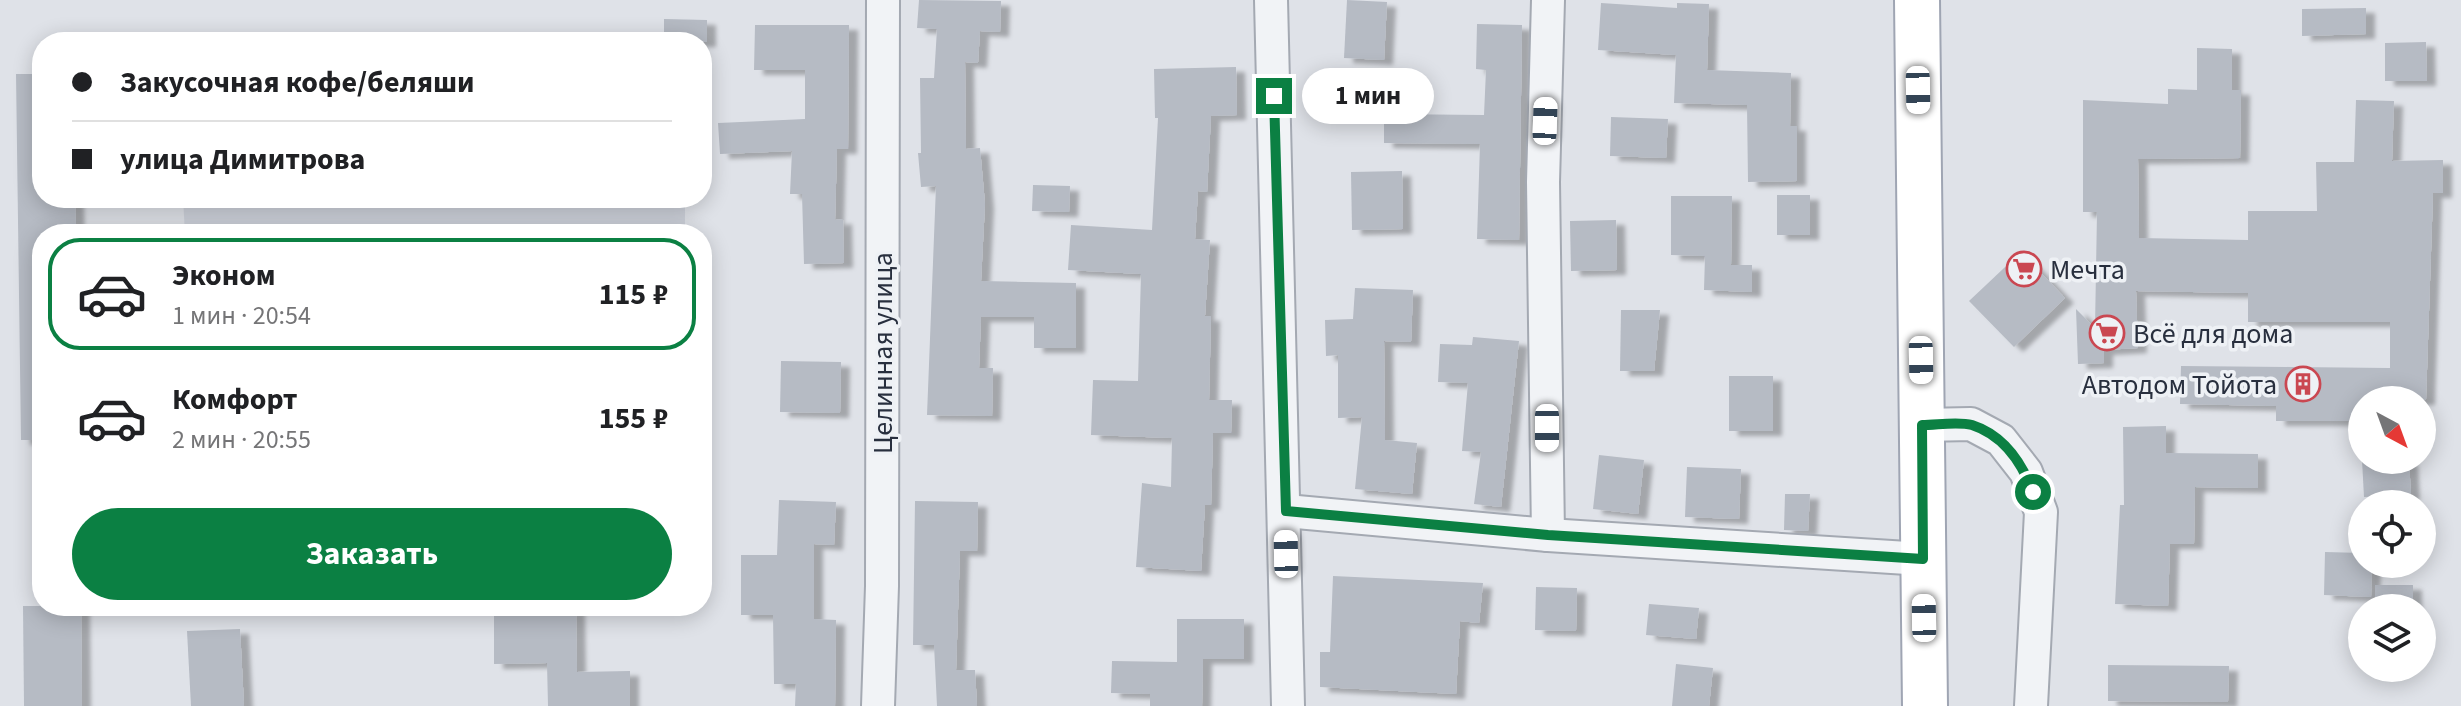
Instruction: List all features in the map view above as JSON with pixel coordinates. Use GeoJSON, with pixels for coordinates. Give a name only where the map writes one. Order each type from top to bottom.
{"type":"FeatureCollection","features":[{"type":"Feature","properties":{"kind":"main road"},"geometry":{"type":"LineString","coordinates":[[1917,0],[1925,706]]}},
{"type":"Feature","properties":{"kind":"street","name":"Целинная улица"},"geometry":{"type":"LineString","coordinates":[[878,706],[882,586],[883,0]]}},
{"type":"Feature","properties":{"kind":"street"},"geometry":{"type":"LineString","coordinates":[[1271,0],[1286,511],[1288,706]]}},
{"type":"Feature","properties":{"kind":"street"},"geometry":{"type":"LineString","coordinates":[[1548,0],[1543,182],[1548,535]]}},
{"type":"Feature","properties":{"kind":"street"},"geometry":{"type":"LineString","coordinates":[[1922,425],[1971,424],[2001,440],[2026,472],[2041,512],[2031,706]]}},
{"type":"Feature","properties":{"kind":"street"},"geometry":{"type":"LineString","coordinates":[[1286,511],[1548,535],[1923,559]]}},
{"type":"Feature","properties":{"kind":"shaded area"},"geometry":{"type":"Polygon","coordinates":[[[184,208],[685,208],[685,224],[184,224],[184,208]]]}},
{"type":"Feature","properties":{"kind":"building"},"geometry":{"type":"Polygon","coordinates":[[[919,0],[1001,1],[1000,32],[980,31],[978,63],[965,62],[966,149],[980,148],[985,204],[981,281],[1076,283],[1076,348],[1034,348],[1034,317],[981,317],[979,368],[993,368],[992,416],[927,415],[936,186],[921,187],[918,153],[921,153],[920,78],[934,78],[937,29],[917,28],[919,0]]]}},
{"type":"Feature","properties":{"kind":"building"},"geometry":{"type":"Polygon","coordinates":[[[1347,0],[1387,2],[1384,60],[1344,58],[1347,0]]]}},
{"type":"Feature","properties":{"kind":"building"},"geometry":{"type":"Polygon","coordinates":[[[1601,3],[1677,8],[1677,3],[1709,4],[1707,70],[1791,73],[1790,126],[1797,126],[1797,181],[1748,182],[1747,105],[1674,103],[1676,55],[1598,50],[1601,3]]]}},
{"type":"Feature","properties":{"kind":"building"},"geometry":{"type":"Polygon","coordinates":[[[2366,8],[2366,34],[2302,36],[2302,9],[2366,8]]]}},
{"type":"Feature","properties":{"kind":"building"},"geometry":{"type":"Polygon","coordinates":[[[664,19],[707,20],[707,32],[664,32],[664,19]]]}},
{"type":"Feature","properties":{"kind":"building"},"geometry":{"type":"Polygon","coordinates":[[[1477,24],[1522,25],[1519,240],[1477,239],[1480,144],[1384,143],[1384,114],[1484,115],[1486,70],[1476,69],[1477,24]]]}},
{"type":"Feature","properties":{"kind":"building"},"geometry":{"type":"Polygon","coordinates":[[[755,25],[849,25],[848,149],[837,149],[835,220],[843,219],[844,263],[804,264],[802,194],[790,194],[792,151],[720,154],[718,123],[805,119],[805,70],[754,70],[755,25]]]}},
{"type":"Feature","properties":{"kind":"building"},"geometry":{"type":"Polygon","coordinates":[[[2426,42],[2427,81],[2385,81],[2385,43],[2426,42]]]}},
{"type":"Feature","properties":{"kind":"building"},"geometry":{"type":"Polygon","coordinates":[[[2197,48],[2232,49],[2232,90],[2241,90],[2240,158],[2138,159],[2139,238],[2248,240],[2248,211],[2317,211],[2316,162],[2354,162],[2356,100],[2394,101],[2392,161],[2443,160],[2443,193],[2433,193],[2426,386],[2348,386],[2348,421],[2276,421],[2276,406],[2180,404],[2181,366],[2390,368],[2390,322],[2248,322],[2248,293],[2136,291],[2138,348],[2104,350],[2104,363],[2078,364],[2076,309],[2095,328],[2097,212],[2083,212],[2083,100],[2168,104],[2168,89],[2197,90],[2197,48]]]}},
{"type":"Feature","properties":{"kind":"building"},"geometry":{"type":"Polygon","coordinates":[[[1236,67],[1237,115],[1211,116],[1207,192],[1198,191],[1195,239],[1210,240],[1205,316],[1211,316],[1209,400],[1232,400],[1231,433],[1213,433],[1211,505],[1205,505],[1201,571],[1136,567],[1142,483],[1171,487],[1172,438],[1091,435],[1093,380],[1138,381],[1141,274],[1068,270],[1071,225],[1152,230],[1158,118],[1155,118],[1154,69],[1236,67]]]}},
{"type":"Feature","properties":{"kind":"building"},"geometry":{"type":"Polygon","coordinates":[[[16,74],[32,74],[32,208],[75,208],[76,224],[32,224],[32,440],[21,440],[16,74]]]}},
{"type":"Feature","properties":{"kind":"building"},"geometry":{"type":"Polygon","coordinates":[[[1611,117],[1668,119],[1666,158],[1610,156],[1611,117]]]}},
{"type":"Feature","properties":{"kind":"building"},"geometry":{"type":"Polygon","coordinates":[[[1402,171],[1403,229],[1352,230],[1351,172],[1402,171]]]}},
{"type":"Feature","properties":{"kind":"building"},"geometry":{"type":"Polygon","coordinates":[[[1033,185],[1070,186],[1069,212],[1032,211],[1033,185]]]}},
{"type":"Feature","properties":{"kind":"building"},"geometry":{"type":"Polygon","coordinates":[[[1777,195],[1810,195],[1810,235],[1777,235],[1777,195]]]}},
{"type":"Feature","properties":{"kind":"building"},"geometry":{"type":"Polygon","coordinates":[[[1671,196],[1732,196],[1731,265],[1752,265],[1752,292],[1704,290],[1705,256],[1671,255],[1671,196]]]}},
{"type":"Feature","properties":{"kind":"building"},"geometry":{"type":"Polygon","coordinates":[[[1616,220],[1617,270],[1571,271],[1570,221],[1616,220]]]}},
{"type":"Feature","properties":{"kind":"building"},"geometry":{"type":"Polygon","coordinates":[[[2021,252],[2065,298],[2014,347],[1969,301],[2021,252]]]}},
{"type":"Feature","properties":{"kind":"building"},"geometry":{"type":"Polygon","coordinates":[[[1355,288],[1413,290],[1411,342],[1384,341],[1385,440],[1417,443],[1412,494],[1355,489],[1362,417],[1338,418],[1338,355],[1326,356],[1325,320],[1353,319],[1355,288]]]}},
{"type":"Feature","properties":{"kind":"building"},"geometry":{"type":"Polygon","coordinates":[[[1621,310],[1660,310],[1654,371],[1620,371],[1621,310]]]}},
{"type":"Feature","properties":{"kind":"building"},"geometry":{"type":"Polygon","coordinates":[[[1473,337],[1519,341],[1501,507],[1474,504],[1481,452],[1462,451],[1468,383],[1438,382],[1440,344],[1472,345],[1473,337]]]}},
{"type":"Feature","properties":{"kind":"building"},"geometry":{"type":"Polygon","coordinates":[[[781,361],[841,362],[840,413],[780,412],[781,361]]]}},
{"type":"Feature","properties":{"kind":"building"},"geometry":{"type":"Polygon","coordinates":[[[1729,376],[1773,376],[1773,431],[1729,431],[1729,376]]]}},
{"type":"Feature","properties":{"kind":"building"},"geometry":{"type":"Polygon","coordinates":[[[2166,426],[2166,453],[2258,454],[2258,488],[2195,487],[2194,544],[2170,544],[2168,606],[2115,604],[2120,505],[2124,505],[2123,427],[2166,426]]]}},
{"type":"Feature","properties":{"kind":"building"},"geometry":{"type":"Polygon","coordinates":[[[1599,455],[1644,460],[1638,514],[1593,509],[1599,455]]]}},
{"type":"Feature","properties":{"kind":"building"},"geometry":{"type":"Polygon","coordinates":[[[1687,467],[1741,469],[1739,519],[1685,517],[1687,467]]]}},
{"type":"Feature","properties":{"kind":"building"},"geometry":{"type":"Polygon","coordinates":[[[2363,474],[2410,474],[2411,490],[2364,490],[2363,474]]]}},
{"type":"Feature","properties":{"kind":"building"},"geometry":{"type":"Polygon","coordinates":[[[1785,494],[1810,494],[1808,531],[1784,530],[1785,494]]]}},
{"type":"Feature","properties":{"kind":"building"},"geometry":{"type":"Polygon","coordinates":[[[779,500],[836,502],[834,545],[814,544],[814,619],[836,620],[835,706],[795,706],[796,684],[774,684],[773,615],[741,615],[741,555],[777,555],[779,500]]]}},
{"type":"Feature","properties":{"kind":"building"},"geometry":{"type":"Polygon","coordinates":[[[915,501],[978,502],[977,551],[960,551],[956,670],[975,670],[977,706],[937,706],[934,645],[913,645],[915,501]]]}},
{"type":"Feature","properties":{"kind":"building"},"geometry":{"type":"Polygon","coordinates":[[[2325,552],[2348,553],[2348,578],[2372,578],[2371,594],[2324,595],[2325,552]]]}},
{"type":"Feature","properties":{"kind":"building"},"geometry":{"type":"Polygon","coordinates":[[[1333,576],[1483,583],[1479,623],[1460,621],[1456,694],[1320,687],[1320,652],[1330,652],[1333,576]]]}},
{"type":"Feature","properties":{"kind":"building"},"geometry":{"type":"Polygon","coordinates":[[[2375,585],[2413,585],[2413,594],[2375,594],[2375,585]]]}},
{"type":"Feature","properties":{"kind":"building"},"geometry":{"type":"Polygon","coordinates":[[[1536,587],[1577,588],[1576,631],[1535,630],[1536,587]]]}},
{"type":"Feature","properties":{"kind":"building"},"geometry":{"type":"Polygon","coordinates":[[[1649,604],[1699,608],[1696,639],[1646,635],[1649,604]]]}},
{"type":"Feature","properties":{"kind":"building"},"geometry":{"type":"Polygon","coordinates":[[[23,606],[32,606],[32,616],[81,616],[82,706],[24,706],[23,606]]]}},
{"type":"Feature","properties":{"kind":"building"},"geometry":{"type":"Polygon","coordinates":[[[494,616],[576,616],[577,672],[630,671],[630,706],[548,706],[547,663],[494,664],[494,616]]]}},
{"type":"Feature","properties":{"kind":"building"},"geometry":{"type":"Polygon","coordinates":[[[1177,619],[1244,619],[1244,659],[1203,659],[1202,706],[1150,706],[1150,694],[1111,693],[1112,661],[1177,662],[1177,619]]]}},
{"type":"Feature","properties":{"kind":"building"},"geometry":{"type":"Polygon","coordinates":[[[240,629],[244,706],[191,706],[187,631],[240,629]]]}},
{"type":"Feature","properties":{"kind":"building"},"geometry":{"type":"Polygon","coordinates":[[[1676,664],[1713,668],[1709,706],[1672,706],[1676,664]]]}},
{"type":"Feature","properties":{"kind":"building"},"geometry":{"type":"Polygon","coordinates":[[[2108,665],[2229,666],[2228,702],[2108,701],[2108,665]]]}},
{"type":"Feature","properties":{"kind":"place","name":"Мечта"},"geometry":{"type":"Point","coordinates":[2024,269]}},
{"type":"Feature","properties":{"kind":"place","name":"Всё для дома"},"geometry":{"type":"Point","coordinates":[2107,333]}},
{"type":"Feature","properties":{"kind":"place","name":"Автодом Тойота"},"geometry":{"type":"Point","coordinates":[2303,384]}},
{"type":"Feature","properties":{"kind":"route"},"geometry":{"type":"LineString","coordinates":[[1274,96],[1286,511],[1548,535],[1923,559],[1922,425],[1971,424],[2001,440],[2026,472],[2033,492]]}}]}
